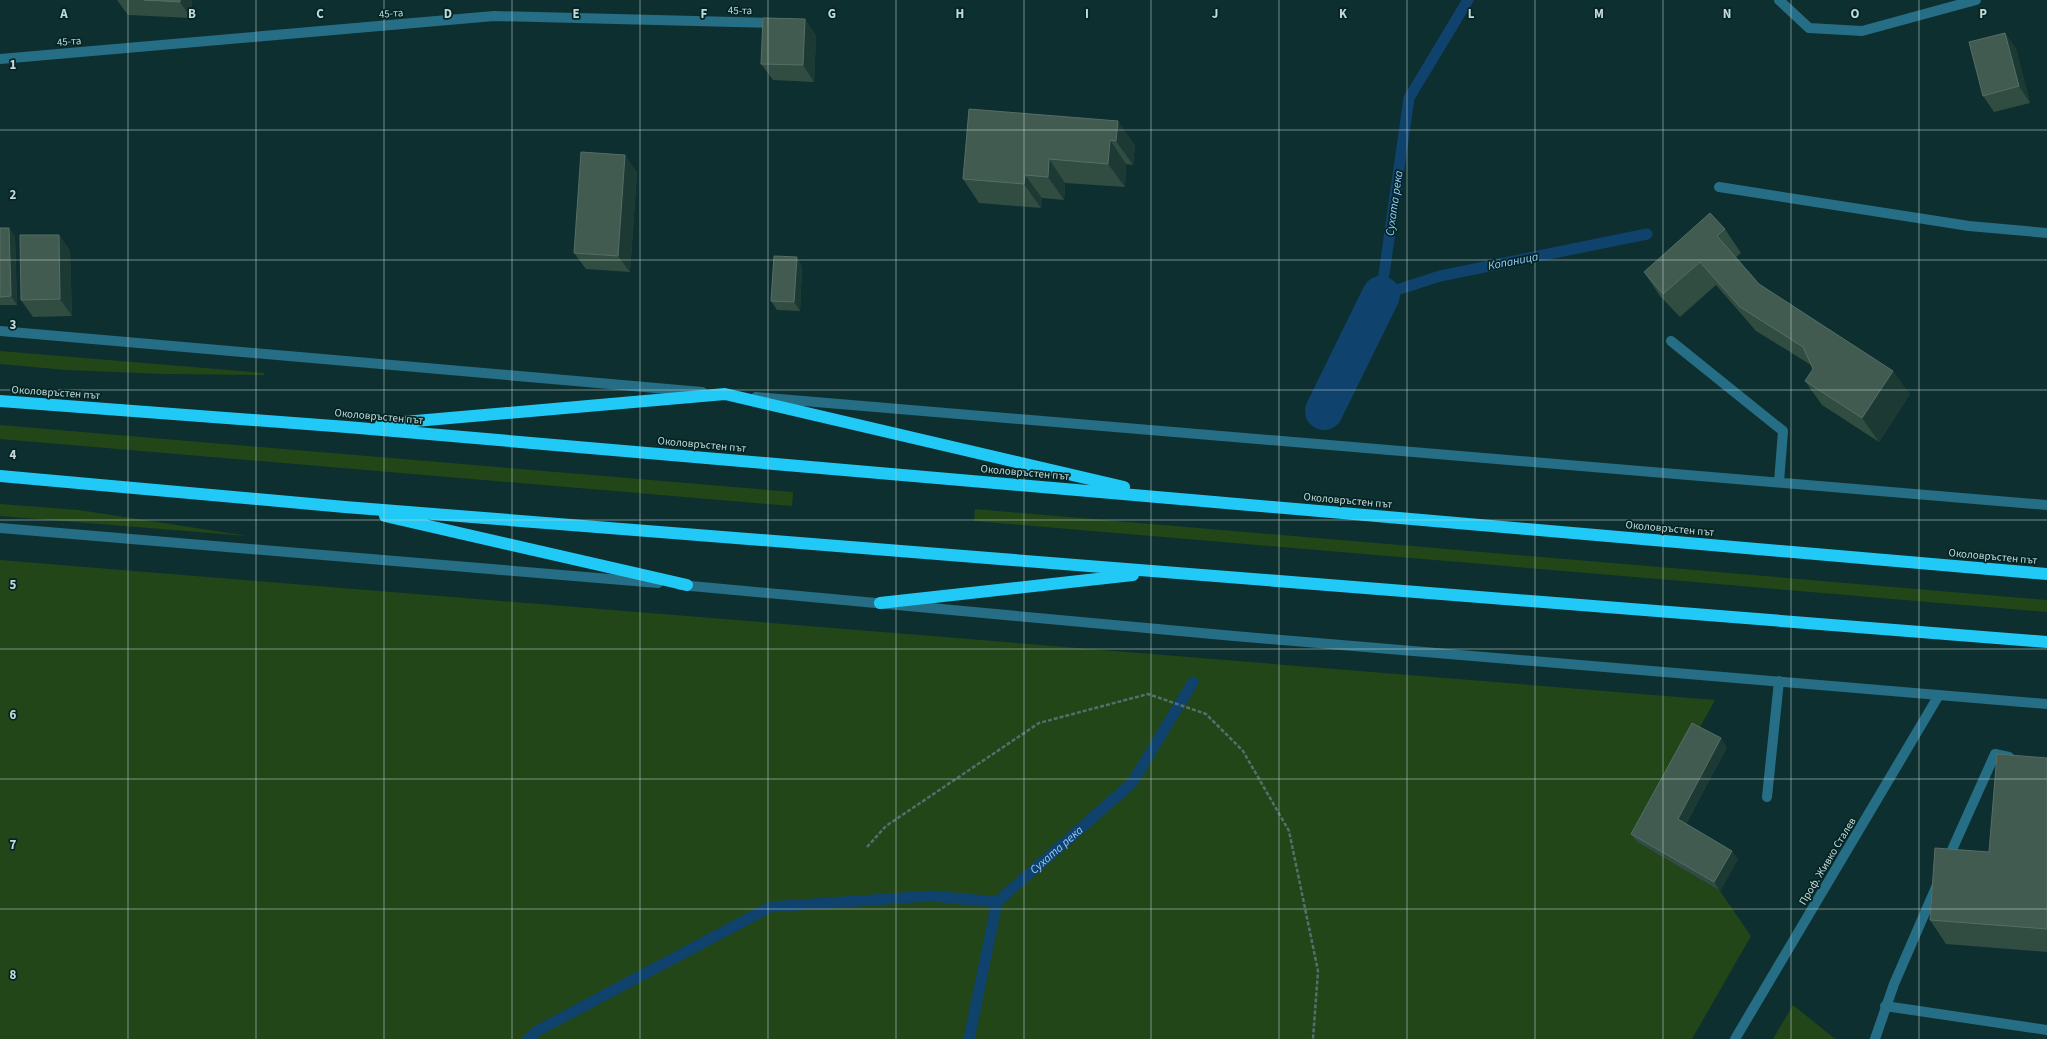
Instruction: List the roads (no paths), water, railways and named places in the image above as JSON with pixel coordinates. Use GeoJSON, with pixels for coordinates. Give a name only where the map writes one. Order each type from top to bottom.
{"type":"FeatureCollection","features":[{"type":"Feature","properties":{"kind":"highway"},"geometry":{"type":"LineString","coordinates":[[347,426],[725,394],[1166,497]]}},
{"type":"Feature","properties":{"kind":"highway","name":"Околовръстен път"},"geometry":{"type":"LineString","coordinates":[[0,401],[347,426],[2047,574]]}},
{"type":"Feature","properties":{"kind":"highway"},"geometry":{"type":"LineString","coordinates":[[0,476],[345,506],[2047,642]]}},
{"type":"Feature","properties":{"kind":"highway"},"geometry":{"type":"LineString","coordinates":[[345,506],[687,585]]}},
{"type":"Feature","properties":{"kind":"highway"},"geometry":{"type":"LineString","coordinates":[[880,603],[1162,571]]}},
{"type":"Feature","properties":{"kind":"street"},"geometry":{"type":"LineString","coordinates":[[1779,0],[1809,28],[1862,31],[1976,0]]}},
{"type":"Feature","properties":{"kind":"street","name":"45-та"},"geometry":{"type":"LineString","coordinates":[[0,59],[494,16],[786,24]]}},
{"type":"Feature","properties":{"kind":"street"},"geometry":{"type":"LineString","coordinates":[[1719,187],[1970,226],[2047,233]]}},
{"type":"Feature","properties":{"kind":"street"},"geometry":{"type":"LineString","coordinates":[[0,331],[725,394],[2047,505]]}},
{"type":"Feature","properties":{"kind":"street"},"geometry":{"type":"LineString","coordinates":[[1671,341],[1783,431],[1779,482]]}},
{"type":"Feature","properties":{"kind":"street"},"geometry":{"type":"LineString","coordinates":[[0,528],[687,585],[1234,636],[2047,704]]}},
{"type":"Feature","properties":{"kind":"street"},"geometry":{"type":"LineString","coordinates":[[1767,797],[1779,681]]}},
{"type":"Feature","properties":{"kind":"street","name":"Проф. Живко Сталев"},"geometry":{"type":"LineString","coordinates":[[1735,1039],[1939,695]]}},
{"type":"Feature","properties":{"kind":"street"},"geometry":{"type":"LineString","coordinates":[[1874,1039],[1885,1006],[1995,754],[2017,758]]}},
{"type":"Feature","properties":{"kind":"street"},"geometry":{"type":"LineString","coordinates":[[1885,1006],[2047,1030]]}},
{"type":"Feature","properties":{"kind":"waterway","name":"Сухата река"},"geometry":{"type":"LineString","coordinates":[[1468,0],[1409,98],[1381,295],[1440,276],[1647,234]]}},
{"type":"Feature","properties":{"kind":"waterway","name":"Сухата река"},"geometry":{"type":"LineString","coordinates":[[1324,411],[1381,295]]}},
{"type":"Feature","properties":{"kind":"waterway","name":"Сухата река"},"geometry":{"type":"LineString","coordinates":[[969,1039],[997,902],[1132,783],[1193,682]]}},
{"type":"Feature","properties":{"kind":"waterway"},"geometry":{"type":"LineString","coordinates":[[528,1039],[537,1031],[770,907],[931,896],[997,902]]}},
{"type":"Feature","properties":{"kind":"water label","name":"Копаница"},"geometry":{"type":"Point","coordinates":[1513,261]}}]}
